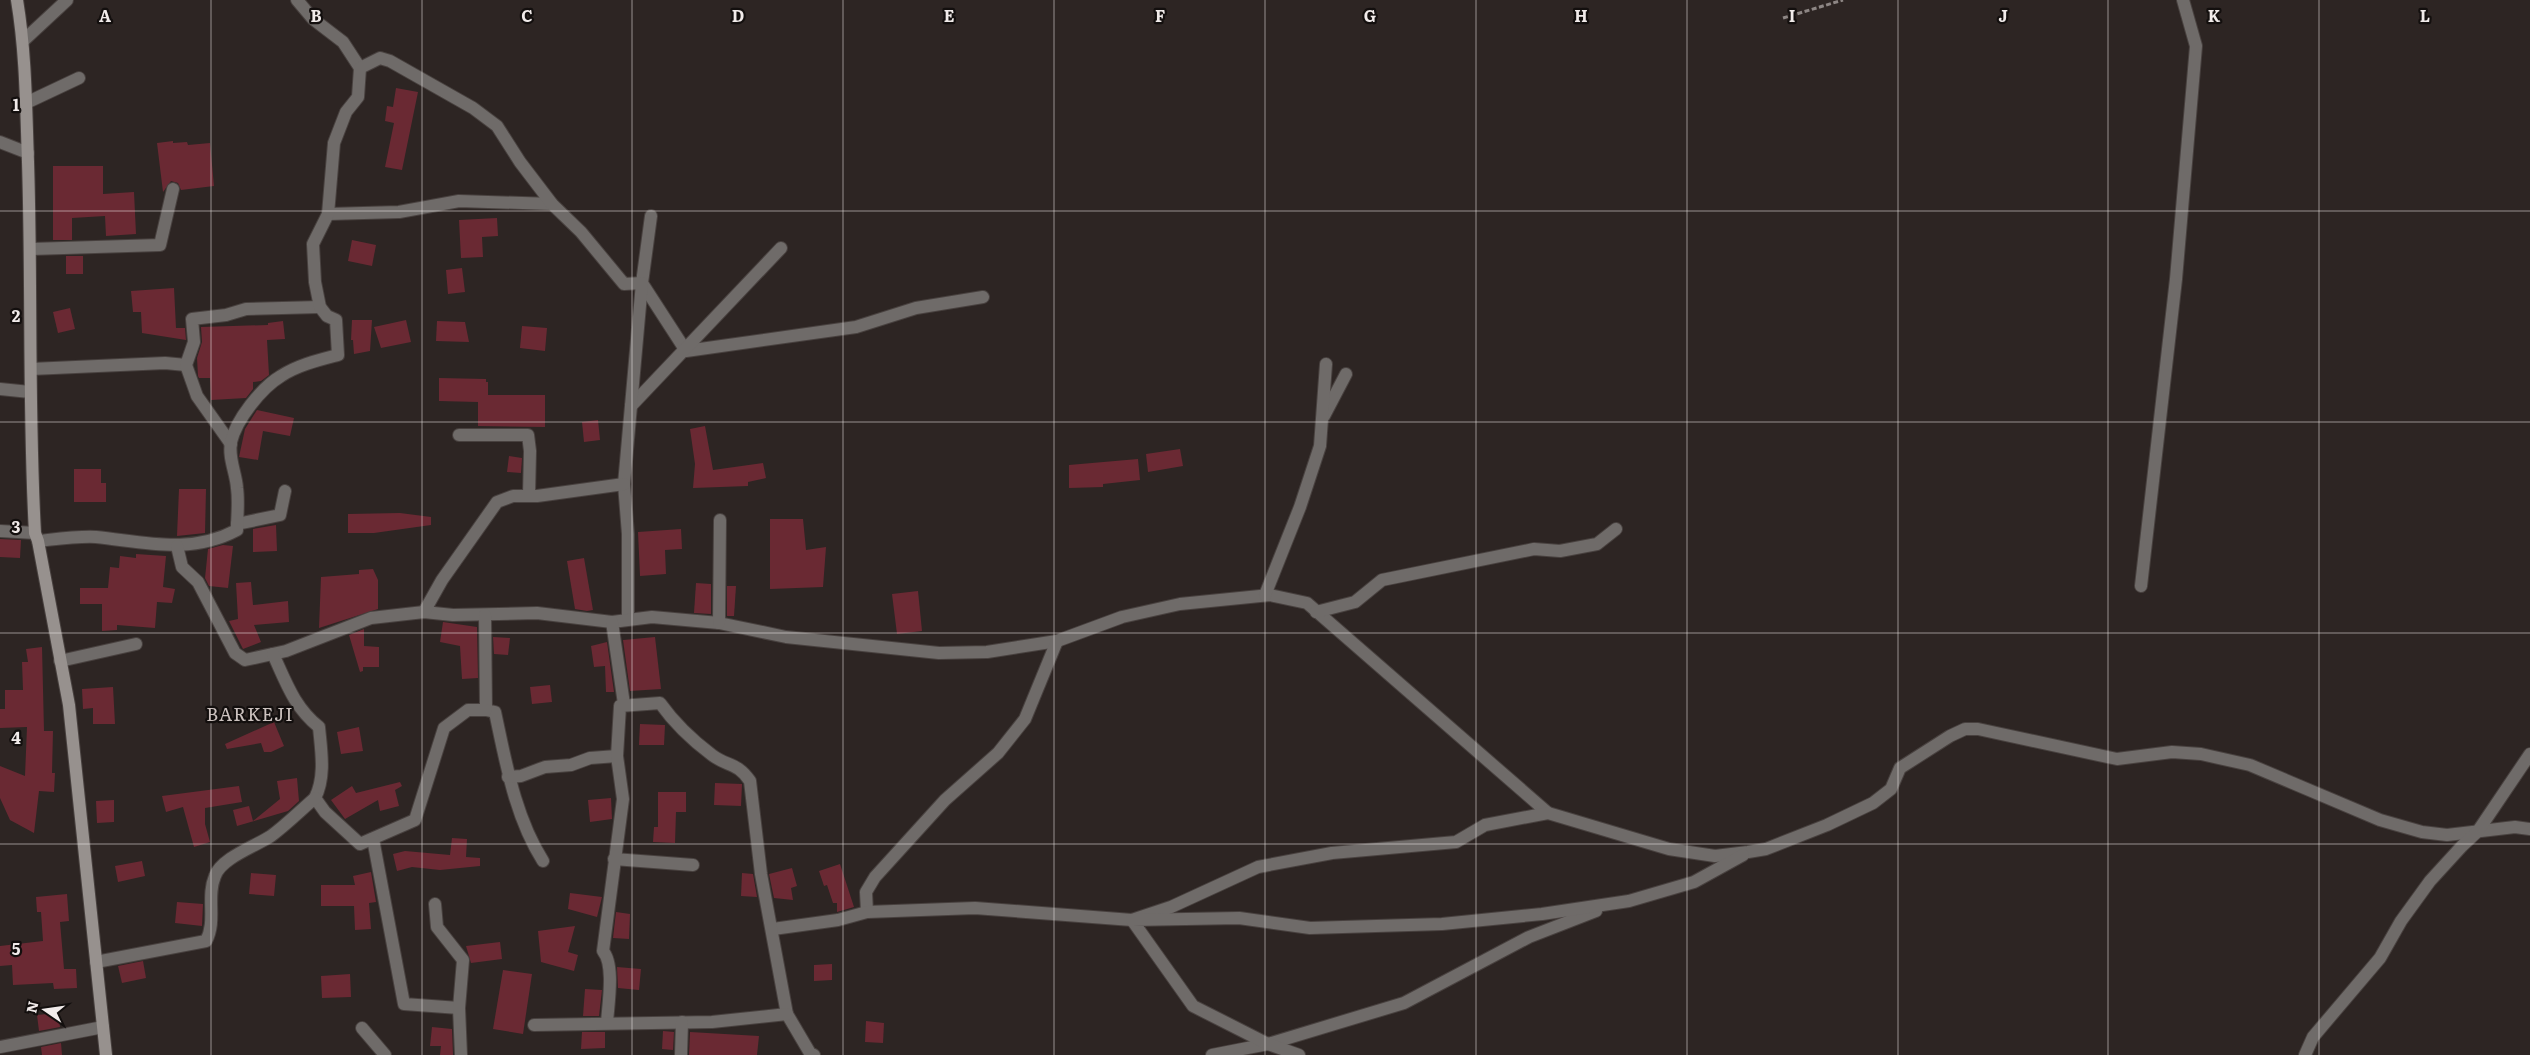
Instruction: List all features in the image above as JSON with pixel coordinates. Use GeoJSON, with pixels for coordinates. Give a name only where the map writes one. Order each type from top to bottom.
{"type":"FeatureCollection","features":[{"type":"Feature","properties":{"kind":"street"},"geometry":{"type":"LineString","coordinates":[[18,0],[24,40],[28,153],[31,249],[30,392],[36,537],[68,706],[106,1055]]}},
{"type":"Feature","properties":{"kind":"street"},"geometry":{"type":"LineString","coordinates":[[24,40],[67,0]]}},
{"type":"Feature","properties":{"kind":"street"},"geometry":{"type":"LineString","coordinates":[[0,531],[36,537],[94,537],[177,546],[224,537],[237,530],[238,487],[232,466],[230,444],[238,424],[248,408],[280,376],[315,361],[338,355],[336,320],[327,316],[320,307],[315,282],[313,244],[328,214],[334,143],[346,112],[358,97],[360,68],[343,42],[313,19],[297,0]]}},
{"type":"Feature","properties":{"kind":"street"},"geometry":{"type":"LineString","coordinates":[[2141,586],[2176,278],[2196,46],[2183,0]]}},
{"type":"Feature","properties":{"kind":"street"},"geometry":{"type":"LineString","coordinates":[[360,68],[380,58],[390,61],[473,108],[497,126],[520,162],[552,204],[582,232],[624,284],[642,283]]}},
{"type":"Feature","properties":{"kind":"street"},"geometry":{"type":"LineString","coordinates":[[26,103],[79,78]]}},
{"type":"Feature","properties":{"kind":"street"},"geometry":{"type":"LineString","coordinates":[[0,142],[28,153]]}},
{"type":"Feature","properties":{"kind":"street"},"geometry":{"type":"LineString","coordinates":[[31,249],[160,245],[173,188]]}},
{"type":"Feature","properties":{"kind":"street"},"geometry":{"type":"LineString","coordinates":[[328,214],[399,212],[459,200],[552,204]]}},
{"type":"Feature","properties":{"kind":"street"},"geometry":{"type":"LineString","coordinates":[[628,619],[628,534],[624,484],[650,216]]}},
{"type":"Feature","properties":{"kind":"street"},"geometry":{"type":"LineString","coordinates":[[631,406],[686,351],[781,248]]}},
{"type":"Feature","properties":{"kind":"street"},"geometry":{"type":"LineString","coordinates":[[642,283],[686,351]]}},
{"type":"Feature","properties":{"kind":"street"},"geometry":{"type":"LineString","coordinates":[[686,351],[856,327],[916,308],[983,297]]}},
{"type":"Feature","properties":{"kind":"street"},"geometry":{"type":"LineString","coordinates":[[230,444],[197,396],[186,365],[194,342],[192,319],[226,315],[246,309],[320,307]]}},
{"type":"Feature","properties":{"kind":"street"},"geometry":{"type":"LineString","coordinates":[[31,369],[165,363],[186,365]]}},
{"type":"Feature","properties":{"kind":"street"},"geometry":{"type":"LineString","coordinates":[[1265,595],[1303,498],[1320,446],[1326,364]]}},
{"type":"Feature","properties":{"kind":"street"},"geometry":{"type":"LineString","coordinates":[[1321,421],[1346,374]]}},
{"type":"Feature","properties":{"kind":"street"},"geometry":{"type":"LineString","coordinates":[[0,389],[30,392]]}},
{"type":"Feature","properties":{"kind":"street"},"geometry":{"type":"LineString","coordinates":[[459,435],[528,435],[530,451],[529,495]]}},
{"type":"Feature","properties":{"kind":"street"},"geometry":{"type":"LineString","coordinates":[[424,612],[442,580],[497,502],[513,496],[538,496],[624,484]]}},
{"type":"Feature","properties":{"kind":"street"},"geometry":{"type":"LineString","coordinates":[[237,524],[280,515],[285,491]]}},
{"type":"Feature","properties":{"kind":"street"},"geometry":{"type":"LineString","coordinates":[[719,623],[720,520]]}},
{"type":"Feature","properties":{"kind":"street"},"geometry":{"type":"LineString","coordinates":[[1316,612],[1355,602],[1382,580],[1534,548],[1560,551],[1597,544],[1616,529]]}},
{"type":"Feature","properties":{"kind":"street"},"geometry":{"type":"LineString","coordinates":[[177,546],[182,567],[198,582],[235,653],[245,660],[274,654],[371,618],[424,612],[485,615],[537,613],[612,622],[652,617],[719,623],[786,637],[939,653],[987,652],[1057,641],[1122,616],[1180,604],[1265,595],[1307,604],[1548,812],[1669,850],[1715,856],[1766,849],[1827,825],[1872,803],[1891,789],[1900,768],[1950,736],[1965,729],[1978,729],[2117,759],[2172,752],[2201,754],[2250,765],[2380,820],[2422,832],[2447,835],[2516,827],[2530,829]]}},
{"type":"Feature","properties":{"kind":"street"},"geometry":{"type":"LineString","coordinates":[[485,615],[486,710]]}},
{"type":"Feature","properties":{"kind":"street"},"geometry":{"type":"LineString","coordinates":[[612,622],[624,704]]}},
{"type":"Feature","properties":{"kind":"street"},"geometry":{"type":"LineString","coordinates":[[867,912],[866,892],[875,877],[945,800],[998,753],[1025,719],[1057,641]]}},
{"type":"Feature","properties":{"kind":"street"},"geometry":{"type":"LineString","coordinates":[[60,661],[136,644]]}},
{"type":"Feature","properties":{"kind":"street"},"geometry":{"type":"LineString","coordinates":[[96,962],[206,940],[211,932],[212,886],[215,873],[237,855],[271,836],[315,798],[320,788],[322,764],[318,727],[293,700],[274,654]]}},
{"type":"Feature","properties":{"kind":"street"},"geometry":{"type":"LineString","coordinates":[[607,1023],[609,966],[607,956],[603,951],[623,798],[617,756],[620,706],[624,704],[660,703],[676,726],[708,752],[742,769],[750,781],[761,874],[773,930],[787,1014],[810,1053]]}},
{"type":"Feature","properties":{"kind":"street"},"geometry":{"type":"LineString","coordinates":[[315,798],[325,812],[360,844],[415,820],[444,728],[468,710],[495,712],[508,777],[531,842],[543,861]]}},
{"type":"Feature","properties":{"kind":"street"},"geometry":{"type":"LineString","coordinates":[[2305,1055],[2313,1037],[2380,958],[2401,921],[2430,882],[2478,831],[2530,754]]}},
{"type":"Feature","properties":{"kind":"street"},"geometry":{"type":"LineString","coordinates":[[508,777],[521,776],[545,767],[571,765],[590,758],[617,756]]}},
{"type":"Feature","properties":{"kind":"street"},"geometry":{"type":"LineString","coordinates":[[1132,920],[1172,907],[1258,867],[1332,853],[1456,842],[1485,825],[1548,812]]}},
{"type":"Feature","properties":{"kind":"street"},"geometry":{"type":"LineString","coordinates":[[373,839],[404,1004],[459,1008]]}},
{"type":"Feature","properties":{"kind":"street"},"geometry":{"type":"LineString","coordinates":[[1212,1055],[1268,1044],[1404,1003],[1529,937],[1617,903],[1694,882],[1748,852]]}},
{"type":"Feature","properties":{"kind":"street"},"geometry":{"type":"LineString","coordinates":[[614,859],[693,865]]}},
{"type":"Feature","properties":{"kind":"street"},"geometry":{"type":"LineString","coordinates":[[773,930],[838,920],[867,912],[975,908],[1132,920],[1239,918],[1320,928],[1442,924],[1542,914],[1617,903]]}},
{"type":"Feature","properties":{"kind":"street"},"geometry":{"type":"LineString","coordinates":[[434,904],[437,927],[463,960],[459,1008],[461,1055]]}},
{"type":"Feature","properties":{"kind":"street"},"geometry":{"type":"LineString","coordinates":[[1132,920],[1193,1006],[1268,1044],[1299,1055]]}},
{"type":"Feature","properties":{"kind":"street"},"geometry":{"type":"LineString","coordinates":[[534,1025],[712,1022],[787,1014]]}},
{"type":"Feature","properties":{"kind":"street"},"geometry":{"type":"LineString","coordinates":[[682,1022],[682,1055]]}},
{"type":"Feature","properties":{"kind":"street"},"geometry":{"type":"LineString","coordinates":[[0,1047],[103,1026]]}},
{"type":"Feature","properties":{"kind":"street"},"geometry":{"type":"LineString","coordinates":[[362,1028],[385,1055]]}},
{"type":"Feature","properties":{"kind":"path"},"geometry":{"type":"LineString","coordinates":[[1784,18],[1843,0]]}},
{"type":"Feature","properties":{"kind":"building"},"geometry":{"type":"Polygon","coordinates":[[[396,88],[418,92],[402,170],[385,167],[394,123],[385,121],[387,106],[393,107],[396,88]]]}},
{"type":"Feature","properties":{"kind":"building"},"geometry":{"type":"Polygon","coordinates":[[[173,141],[173,143],[187,142],[188,145],[210,143],[214,186],[181,190],[178,183],[171,181],[163,192],[157,143],[173,141]]]}},
{"type":"Feature","properties":{"kind":"building"},"geometry":{"type":"Polygon","coordinates":[[[53,166],[103,166],[103,194],[134,192],[136,234],[106,236],[105,216],[72,218],[72,240],[53,240],[53,166]]]}},
{"type":"Feature","properties":{"kind":"building"},"geometry":{"type":"Polygon","coordinates":[[[497,218],[498,236],[482,237],[483,257],[461,258],[459,220],[497,218]]]}},
{"type":"Feature","properties":{"kind":"building"},"geometry":{"type":"Polygon","coordinates":[[[352,240],[376,245],[372,266],[348,261],[352,240]]]}},
{"type":"Feature","properties":{"kind":"building"},"geometry":{"type":"Polygon","coordinates":[[[66,256],[83,256],[83,274],[66,274],[66,256]]]}},
{"type":"Feature","properties":{"kind":"building"},"geometry":{"type":"Polygon","coordinates":[[[462,268],[465,292],[448,294],[446,270],[462,268]]]}},
{"type":"Feature","properties":{"kind":"building"},"geometry":{"type":"Polygon","coordinates":[[[174,288],[176,328],[185,328],[186,340],[142,333],[141,312],[133,312],[131,291],[174,288]]]}},
{"type":"Feature","properties":{"kind":"building"},"geometry":{"type":"Polygon","coordinates":[[[70,308],[75,329],[58,333],[53,312],[70,308]]]}},
{"type":"Feature","properties":{"kind":"building"},"geometry":{"type":"Polygon","coordinates":[[[352,320],[372,320],[370,351],[354,354],[353,340],[351,340],[352,320]]]}},
{"type":"Feature","properties":{"kind":"building"},"geometry":{"type":"Polygon","coordinates":[[[406,320],[411,342],[381,348],[374,327],[406,320]]]}},
{"type":"Feature","properties":{"kind":"building"},"geometry":{"type":"Polygon","coordinates":[[[283,321],[285,339],[267,340],[269,375],[261,381],[253,382],[253,389],[246,398],[211,400],[210,378],[199,378],[198,376],[197,358],[202,342],[201,327],[268,325],[268,323],[283,321]]]}},
{"type":"Feature","properties":{"kind":"building"},"geometry":{"type":"Polygon","coordinates":[[[437,321],[465,322],[469,342],[436,341],[437,321]]]}},
{"type":"Feature","properties":{"kind":"building"},"geometry":{"type":"Polygon","coordinates":[[[522,326],[547,328],[545,351],[520,348],[522,326]]]}},
{"type":"Feature","properties":{"kind":"building"},"geometry":{"type":"Polygon","coordinates":[[[439,378],[486,379],[486,382],[488,382],[488,395],[545,395],[545,427],[478,426],[478,402],[439,401],[439,378]]]}},
{"type":"Feature","properties":{"kind":"building"},"geometry":{"type":"Polygon","coordinates":[[[257,410],[294,418],[290,436],[263,431],[258,460],[239,457],[245,429],[257,410]]]}},
{"type":"Feature","properties":{"kind":"building"},"geometry":{"type":"Polygon","coordinates":[[[598,420],[600,440],[584,442],[582,422],[598,420]]]}},
{"type":"Feature","properties":{"kind":"building"},"geometry":{"type":"Polygon","coordinates":[[[705,426],[713,470],[763,463],[766,478],[748,482],[748,486],[693,488],[695,464],[690,429],[705,426]]]}},
{"type":"Feature","properties":{"kind":"building"},"geometry":{"type":"Polygon","coordinates":[[[1180,449],[1183,466],[1148,472],[1146,454],[1180,449]]]}},
{"type":"Feature","properties":{"kind":"building"},"geometry":{"type":"Polygon","coordinates":[[[509,456],[522,458],[521,473],[507,472],[509,456]]]}},
{"type":"Feature","properties":{"kind":"building"},"geometry":{"type":"Polygon","coordinates":[[[1138,459],[1140,480],[1103,484],[1103,487],[1069,488],[1069,465],[1138,459]]]}},
{"type":"Feature","properties":{"kind":"building"},"geometry":{"type":"Polygon","coordinates":[[[74,469],[101,469],[101,483],[106,483],[106,502],[74,502],[74,469]]]}},
{"type":"Feature","properties":{"kind":"building"},"geometry":{"type":"Polygon","coordinates":[[[179,489],[206,489],[205,533],[177,536],[179,489]]]}},
{"type":"Feature","properties":{"kind":"building"},"geometry":{"type":"Polygon","coordinates":[[[400,513],[431,517],[431,525],[374,533],[348,533],[348,514],[400,513]]]}},
{"type":"Feature","properties":{"kind":"building"},"geometry":{"type":"Polygon","coordinates":[[[770,519],[803,519],[806,550],[826,547],[823,587],[770,589],[770,519]]]}},
{"type":"Feature","properties":{"kind":"building"},"geometry":{"type":"Polygon","coordinates":[[[276,525],[277,551],[253,552],[253,529],[276,525]]]}},
{"type":"Feature","properties":{"kind":"building"},"geometry":{"type":"Polygon","coordinates":[[[681,529],[682,549],[665,550],[666,574],[640,576],[638,532],[681,529]]]}},
{"type":"Feature","properties":{"kind":"building"},"geometry":{"type":"Polygon","coordinates":[[[0,539],[21,540],[20,558],[0,557],[0,539]]]}},
{"type":"Feature","properties":{"kind":"building"},"geometry":{"type":"Polygon","coordinates":[[[223,545],[233,546],[228,588],[209,586],[205,578],[208,549],[223,545]]]}},
{"type":"Feature","properties":{"kind":"building"},"geometry":{"type":"Polygon","coordinates":[[[136,554],[166,556],[163,587],[175,589],[172,603],[157,602],[155,628],[117,625],[117,630],[102,631],[102,604],[80,604],[80,588],[108,588],[110,567],[119,568],[120,556],[136,558],[136,554]]]}},
{"type":"Feature","properties":{"kind":"building"},"geometry":{"type":"Polygon","coordinates":[[[584,558],[593,610],[587,611],[575,609],[567,561],[584,558]]]}},
{"type":"Feature","properties":{"kind":"building"},"geometry":{"type":"Polygon","coordinates":[[[373,569],[378,580],[378,609],[319,628],[321,577],[359,574],[359,570],[373,569]]]}},
{"type":"Feature","properties":{"kind":"building"},"geometry":{"type":"Polygon","coordinates":[[[251,582],[253,605],[288,601],[289,622],[254,625],[261,642],[243,649],[229,621],[238,619],[236,583],[251,582]]]}},
{"type":"Feature","properties":{"kind":"building"},"geometry":{"type":"Polygon","coordinates":[[[696,583],[711,584],[711,614],[694,613],[696,583]]]}},
{"type":"Feature","properties":{"kind":"building"},"geometry":{"type":"Polygon","coordinates":[[[727,586],[736,586],[734,616],[727,616],[727,586]]]}},
{"type":"Feature","properties":{"kind":"building"},"geometry":{"type":"Polygon","coordinates":[[[918,591],[922,631],[897,634],[892,594],[918,591]]]}},
{"type":"Feature","properties":{"kind":"building"},"geometry":{"type":"Polygon","coordinates":[[[443,622],[477,627],[478,678],[462,679],[460,646],[440,642],[443,622]]]}},
{"type":"Feature","properties":{"kind":"building"},"geometry":{"type":"Polygon","coordinates":[[[364,629],[364,646],[379,647],[379,667],[363,667],[363,671],[360,672],[349,635],[364,629]]]}},
{"type":"Feature","properties":{"kind":"building"},"geometry":{"type":"Polygon","coordinates":[[[493,637],[510,638],[508,655],[494,654],[493,637]]]}},
{"type":"Feature","properties":{"kind":"building"},"geometry":{"type":"Polygon","coordinates":[[[655,637],[661,689],[630,691],[623,640],[655,637]]]}},
{"type":"Feature","properties":{"kind":"building"},"geometry":{"type":"Polygon","coordinates":[[[607,642],[614,692],[606,692],[605,666],[594,667],[591,646],[607,642]]]}},
{"type":"Feature","properties":{"kind":"building"},"geometry":{"type":"Polygon","coordinates":[[[42,647],[44,731],[53,731],[52,773],[55,773],[54,792],[39,791],[34,833],[10,820],[0,798],[0,766],[25,776],[27,727],[0,728],[0,709],[5,709],[5,690],[23,690],[22,662],[28,662],[26,649],[42,647]]]}},
{"type":"Feature","properties":{"kind":"building"},"geometry":{"type":"Polygon","coordinates":[[[550,685],[552,702],[532,704],[530,687],[550,685]]]}},
{"type":"Feature","properties":{"kind":"building"},"geometry":{"type":"Polygon","coordinates":[[[113,687],[115,724],[93,724],[93,708],[83,709],[82,689],[113,687]]]}},
{"type":"Feature","properties":{"kind":"building"},"geometry":{"type":"Polygon","coordinates":[[[274,722],[284,746],[271,752],[264,752],[261,743],[227,749],[225,744],[274,722]]]}},
{"type":"Feature","properties":{"kind":"building"},"geometry":{"type":"Polygon","coordinates":[[[640,724],[665,725],[664,745],[639,745],[640,724]]]}},
{"type":"Feature","properties":{"kind":"building"},"geometry":{"type":"Polygon","coordinates":[[[359,727],[363,751],[341,754],[337,732],[359,727]]]}},
{"type":"Feature","properties":{"kind":"building"},"geometry":{"type":"Polygon","coordinates":[[[297,778],[299,801],[288,811],[237,826],[233,810],[249,806],[253,821],[280,799],[277,781],[297,778]]]}},
{"type":"Feature","properties":{"kind":"building"},"geometry":{"type":"Polygon","coordinates":[[[400,782],[402,786],[395,790],[399,806],[380,811],[378,800],[345,819],[331,800],[352,786],[356,793],[400,782]]]}},
{"type":"Feature","properties":{"kind":"building"},"geometry":{"type":"Polygon","coordinates":[[[715,783],[742,784],[741,806],[714,805],[715,783]]]}},
{"type":"Feature","properties":{"kind":"building"},"geometry":{"type":"Polygon","coordinates":[[[239,786],[242,802],[205,808],[205,824],[210,842],[194,847],[183,807],[166,812],[162,796],[239,786]]]}},
{"type":"Feature","properties":{"kind":"building"},"geometry":{"type":"Polygon","coordinates":[[[658,792],[686,792],[686,812],[676,812],[675,843],[653,842],[654,827],[658,827],[658,792]]]}},
{"type":"Feature","properties":{"kind":"building"},"geometry":{"type":"Polygon","coordinates":[[[611,798],[612,819],[590,822],[588,800],[611,798]]]}},
{"type":"Feature","properties":{"kind":"building"},"geometry":{"type":"Polygon","coordinates":[[[114,800],[114,822],[97,823],[96,801],[114,800]]]}},
{"type":"Feature","properties":{"kind":"building"},"geometry":{"type":"Polygon","coordinates":[[[452,838],[467,839],[466,857],[480,858],[480,866],[440,870],[412,867],[397,871],[393,854],[405,851],[450,855],[452,838]]]}},
{"type":"Feature","properties":{"kind":"building"},"geometry":{"type":"Polygon","coordinates":[[[142,861],[145,876],[118,882],[115,866],[142,861]]]}},
{"type":"Feature","properties":{"kind":"building"},"geometry":{"type":"Polygon","coordinates":[[[840,864],[854,907],[837,912],[837,903],[833,903],[827,885],[824,886],[819,871],[840,864]]]}},
{"type":"Feature","properties":{"kind":"building"},"geometry":{"type":"Polygon","coordinates":[[[792,868],[797,886],[791,888],[793,900],[774,898],[769,874],[792,868]]]}},
{"type":"Feature","properties":{"kind":"building"},"geometry":{"type":"Polygon","coordinates":[[[371,872],[376,902],[369,903],[371,929],[355,930],[354,906],[321,906],[321,885],[355,885],[353,876],[371,872]]]}},
{"type":"Feature","properties":{"kind":"building"},"geometry":{"type":"Polygon","coordinates":[[[251,873],[276,875],[274,896],[249,894],[251,873]]]}},
{"type":"Feature","properties":{"kind":"building"},"geometry":{"type":"Polygon","coordinates":[[[742,873],[753,874],[757,897],[741,896],[742,873]]]}},
{"type":"Feature","properties":{"kind":"building"},"geometry":{"type":"Polygon","coordinates":[[[570,893],[602,897],[597,917],[568,909],[570,893]]]}},
{"type":"Feature","properties":{"kind":"building"},"geometry":{"type":"Polygon","coordinates":[[[67,894],[69,921],[60,922],[64,969],[76,969],[77,988],[54,989],[53,983],[13,985],[12,965],[0,966],[0,946],[43,941],[41,912],[37,912],[36,897],[67,894]]]}},
{"type":"Feature","properties":{"kind":"building"},"geometry":{"type":"Polygon","coordinates":[[[177,902],[203,904],[202,926],[175,923],[177,902]]]}},
{"type":"Feature","properties":{"kind":"building"},"geometry":{"type":"Polygon","coordinates":[[[616,912],[630,914],[629,939],[613,938],[616,912]]]}},
{"type":"Feature","properties":{"kind":"building"},"geometry":{"type":"Polygon","coordinates":[[[575,926],[568,952],[578,955],[574,971],[541,962],[538,931],[575,926]]]}},
{"type":"Feature","properties":{"kind":"building"},"geometry":{"type":"Polygon","coordinates":[[[500,942],[502,959],[471,963],[466,946],[500,942]]]}},
{"type":"Feature","properties":{"kind":"building"},"geometry":{"type":"Polygon","coordinates":[[[143,961],[146,978],[122,983],[118,966],[143,961]]]}},
{"type":"Feature","properties":{"kind":"building"},"geometry":{"type":"Polygon","coordinates":[[[832,964],[832,980],[814,981],[814,965],[832,964]]]}},
{"type":"Feature","properties":{"kind":"building"},"geometry":{"type":"Polygon","coordinates":[[[617,967],[641,969],[639,990],[618,988],[617,967]]]}},
{"type":"Feature","properties":{"kind":"building"},"geometry":{"type":"Polygon","coordinates":[[[503,970],[532,974],[523,1034],[493,1029],[503,970]]]}},
{"type":"Feature","properties":{"kind":"building"},"geometry":{"type":"Polygon","coordinates":[[[350,974],[351,997],[322,998],[321,976],[350,974]]]}},
{"type":"Feature","properties":{"kind":"building"},"geometry":{"type":"Polygon","coordinates":[[[585,989],[602,990],[599,1016],[583,1016],[585,989]]]}},
{"type":"Feature","properties":{"kind":"building"},"geometry":{"type":"Polygon","coordinates":[[[58,1013],[60,1027],[39,1031],[37,1015],[58,1013]]]}},
{"type":"Feature","properties":{"kind":"building"},"geometry":{"type":"Polygon","coordinates":[[[866,1021],[884,1023],[883,1043],[865,1042],[866,1021]]]}},
{"type":"Feature","properties":{"kind":"building"},"geometry":{"type":"Polygon","coordinates":[[[432,1027],[452,1029],[453,1055],[440,1055],[441,1046],[430,1046],[432,1027]]]}},
{"type":"Feature","properties":{"kind":"building"},"geometry":{"type":"Polygon","coordinates":[[[663,1031],[674,1032],[673,1050],[662,1049],[663,1031]]]}},
{"type":"Feature","properties":{"kind":"building"},"geometry":{"type":"Polygon","coordinates":[[[582,1032],[605,1032],[605,1048],[581,1049],[582,1032]]]}},
{"type":"Feature","properties":{"kind":"building"},"geometry":{"type":"Polygon","coordinates":[[[690,1032],[759,1036],[757,1055],[689,1055],[690,1032]]]}},
{"type":"Feature","properties":{"kind":"building"},"geometry":{"type":"Polygon","coordinates":[[[61,1043],[62,1055],[42,1055],[41,1047],[61,1043]]]}},
{"type":"Feature","properties":{"kind":"district","name":"BARKEJI"},"geometry":{"type":"Point","coordinates":[250,713]}}]}
